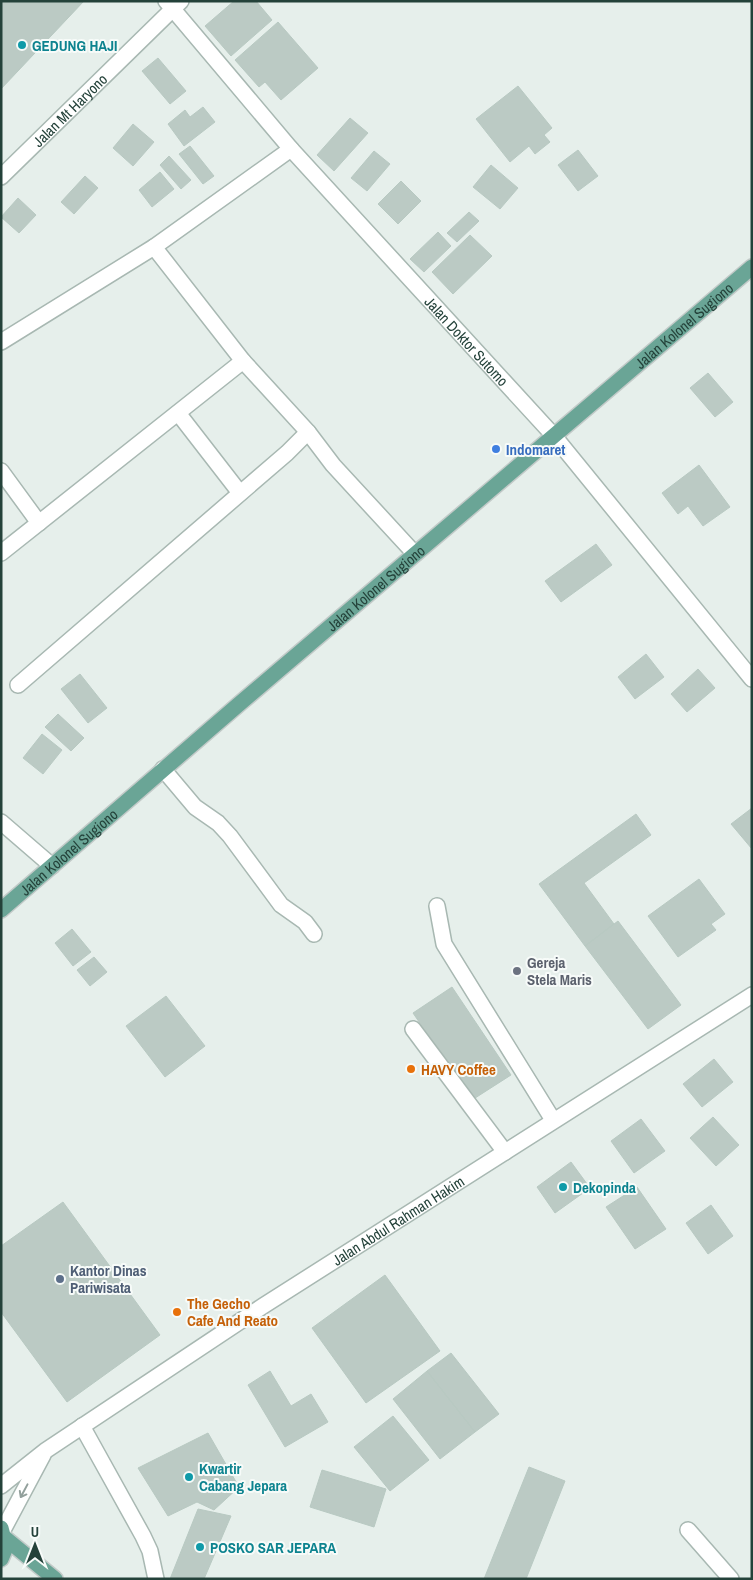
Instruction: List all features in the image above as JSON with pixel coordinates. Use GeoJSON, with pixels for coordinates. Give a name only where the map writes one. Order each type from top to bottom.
{"type":"FeatureCollection","features":[{"type":"Feature","properties":{"kind":"main road","name":"Jalan Kolonel Sugiono"},"geometry":{"type":"LineString","coordinates":[[1,910],[752,267]]}},
{"type":"Feature","properties":{"kind":"main road"},"geometry":{"type":"LineString","coordinates":[[1,1558],[6,1547],[3,1532]]}},
{"type":"Feature","properties":{"kind":"main road"},"geometry":{"type":"LineString","coordinates":[[3,1532],[55,1579]]}},
{"type":"Feature","properties":{"kind":"street","name":"Jalan Doktor Sutomo"},"geometry":{"type":"LineString","coordinates":[[174,4],[291,149],[554,436],[752,679]]}},
{"type":"Feature","properties":{"kind":"street","name":"Jalan Mt Haryono"},"geometry":{"type":"LineString","coordinates":[[1,177],[174,4]]}},
{"type":"Feature","properties":{"kind":"street"},"geometry":{"type":"LineString","coordinates":[[1,342],[154,247],[291,149]]}},
{"type":"Feature","properties":{"kind":"street"},"geometry":{"type":"LineString","coordinates":[[154,247],[243,361],[308,432],[332,465],[415,554]]}},
{"type":"Feature","properties":{"kind":"street"},"geometry":{"type":"LineString","coordinates":[[1,552],[243,361]]}},
{"type":"Feature","properties":{"kind":"street"},"geometry":{"type":"LineString","coordinates":[[178,414],[240,493]]}},
{"type":"Feature","properties":{"kind":"street"},"geometry":{"type":"LineString","coordinates":[[18,685],[287,453],[308,432]]}},
{"type":"Feature","properties":{"kind":"street"},"geometry":{"type":"LineString","coordinates":[[1,471],[39,523]]}},
{"type":"Feature","properties":{"kind":"street"},"geometry":{"type":"LineString","coordinates":[[164,769],[195,807],[218,823],[230,836],[281,905],[305,922],[314,934]]}},
{"type":"Feature","properties":{"kind":"street"},"geometry":{"type":"LineString","coordinates":[[1,822],[52,866]]}},
{"type":"Feature","properties":{"kind":"street"},"geometry":{"type":"LineString","coordinates":[[437,906],[444,944],[553,1120]]}},
{"type":"Feature","properties":{"kind":"street","name":"Jalan Abdul Rahman Hakim"},"geometry":{"type":"LineString","coordinates":[[1,1486],[45,1451],[263,1306],[752,995]]}},
{"type":"Feature","properties":{"kind":"street"},"geometry":{"type":"LineString","coordinates":[[413,1029],[505,1152]]}},
{"type":"Feature","properties":{"kind":"street"},"geometry":{"type":"LineString","coordinates":[[82,1426],[143,1536],[150,1552],[156,1579]]}},
{"type":"Feature","properties":{"kind":"street"},"geometry":{"type":"LineString","coordinates":[[3,1532],[45,1451]]}},
{"type":"Feature","properties":{"kind":"street"},"geometry":{"type":"LineString","coordinates":[[688,1530],[731,1579]]}},
{"type":"Feature","properties":{"kind":"building","name":"GEDUNG HAJI"},"geometry":{"type":"Polygon","coordinates":[[[1,1],[84,1],[1,89],[1,1]]]}},
{"type":"Feature","properties":{"kind":"building"},"geometry":{"type":"Polygon","coordinates":[[[234,1],[256,1],[272,20],[231,56],[205,26],[234,1]]]}},
{"type":"Feature","properties":{"kind":"building"},"geometry":{"type":"Polygon","coordinates":[[[278,22],[318,68],[281,100],[265,82],[259,87],[235,60],[278,22]]]}},
{"type":"Feature","properties":{"kind":"building"},"geometry":{"type":"Polygon","coordinates":[[[158,58],[186,91],[170,104],[142,71],[158,58]]]}},
{"type":"Feature","properties":{"kind":"building"},"geometry":{"type":"Polygon","coordinates":[[[518,86],[552,128],[544,135],[550,142],[535,154],[529,146],[510,162],[476,119],[518,86]]]}},
{"type":"Feature","properties":{"kind":"building"},"geometry":{"type":"Polygon","coordinates":[[[203,107],[215,122],[184,146],[168,124],[185,110],[190,117],[203,107]]]}},
{"type":"Feature","properties":{"kind":"building"},"geometry":{"type":"Polygon","coordinates":[[[350,118],[368,133],[334,171],[317,155],[350,118]]]}},
{"type":"Feature","properties":{"kind":"building"},"geometry":{"type":"Polygon","coordinates":[[[133,124],[154,142],[133,166],[113,148],[133,124]]]}},
{"type":"Feature","properties":{"kind":"building"},"geometry":{"type":"Polygon","coordinates":[[[190,146],[214,176],[203,184],[179,154],[190,146]]]}},
{"type":"Feature","properties":{"kind":"building"},"geometry":{"type":"Polygon","coordinates":[[[578,150],[598,176],[578,191],[558,165],[578,150]]]}},
{"type":"Feature","properties":{"kind":"building"},"geometry":{"type":"Polygon","coordinates":[[[374,151],[390,164],[367,191],[351,178],[374,151]]]}},
{"type":"Feature","properties":{"kind":"building"},"geometry":{"type":"Polygon","coordinates":[[[169,156],[191,180],[181,189],[160,165],[169,156]]]}},
{"type":"Feature","properties":{"kind":"building"},"geometry":{"type":"Polygon","coordinates":[[[491,165],[518,188],[500,209],[473,187],[491,165]]]}},
{"type":"Feature","properties":{"kind":"building"},"geometry":{"type":"Polygon","coordinates":[[[160,172],[174,189],[152,207],[139,190],[160,172]]]}},
{"type":"Feature","properties":{"kind":"building"},"geometry":{"type":"Polygon","coordinates":[[[85,176],[98,188],[74,214],[61,202],[85,176]]]}},
{"type":"Feature","properties":{"kind":"building"},"geometry":{"type":"Polygon","coordinates":[[[401,181],[421,201],[398,224],[378,204],[401,181]]]}},
{"type":"Feature","properties":{"kind":"building"},"geometry":{"type":"Polygon","coordinates":[[[18,198],[36,215],[19,233],[1,217],[18,198]]]}},
{"type":"Feature","properties":{"kind":"building"},"geometry":{"type":"Polygon","coordinates":[[[469,212],[479,221],[457,242],[447,233],[469,212]]]}},
{"type":"Feature","properties":{"kind":"building"},"geometry":{"type":"Polygon","coordinates":[[[438,232],[451,246],[424,272],[410,259],[438,232]]]}},
{"type":"Feature","properties":{"kind":"building"},"geometry":{"type":"Polygon","coordinates":[[[470,235],[492,256],[453,294],[432,272],[470,235]]]}},
{"type":"Feature","properties":{"kind":"building"},"geometry":{"type":"Polygon","coordinates":[[[708,373],[733,402],[715,417],[690,388],[708,373]]]}},
{"type":"Feature","properties":{"kind":"building"},"geometry":{"type":"Polygon","coordinates":[[[699,465],[730,507],[703,526],[688,506],[678,514],[662,493],[699,465]]]}},
{"type":"Feature","properties":{"kind":"building"},"geometry":{"type":"Polygon","coordinates":[[[596,544],[612,565],[561,602],[545,581],[596,544]]]}},
{"type":"Feature","properties":{"kind":"building"},"geometry":{"type":"Polygon","coordinates":[[[646,654],[664,677],[635,699],[618,677],[646,654]]]}},
{"type":"Feature","properties":{"kind":"building"},"geometry":{"type":"Polygon","coordinates":[[[698,669],[715,688],[687,712],[671,694],[698,669]]]}},
{"type":"Feature","properties":{"kind":"building"},"geometry":{"type":"Polygon","coordinates":[[[80,674],[107,708],[88,723],[61,689],[80,674]]]}},
{"type":"Feature","properties":{"kind":"building"},"geometry":{"type":"Polygon","coordinates":[[[58,714],[84,738],[71,751],[45,727],[58,714]]]}},
{"type":"Feature","properties":{"kind":"building"},"geometry":{"type":"Polygon","coordinates":[[[42,734],[62,750],[43,774],[23,758],[42,734]]]}},
{"type":"Feature","properties":{"kind":"building"},"geometry":{"type":"Polygon","coordinates":[[[752,808],[752,849],[731,824],[752,808]]]}},
{"type":"Feature","properties":{"kind":"building"},"geometry":{"type":"Polygon","coordinates":[[[636,814],[651,835],[584,883],[614,924],[585,946],[539,884],[636,814]]]}},
{"type":"Feature","properties":{"kind":"building"},"geometry":{"type":"Polygon","coordinates":[[[699,879],[725,914],[711,924],[716,930],[678,957],[648,916],[699,879]]]}},
{"type":"Feature","properties":{"kind":"building"},"geometry":{"type":"Polygon","coordinates":[[[618,921],[681,1005],[648,1029],[585,946],[618,921]]]}},
{"type":"Feature","properties":{"kind":"building"},"geometry":{"type":"Polygon","coordinates":[[[72,929],[91,952],[73,966],[55,943],[72,929]]]}},
{"type":"Feature","properties":{"kind":"building"},"geometry":{"type":"Polygon","coordinates":[[[94,957],[107,972],[90,986],[77,970],[94,957]]]}},
{"type":"Feature","properties":{"kind":"building"},"geometry":{"type":"Polygon","coordinates":[[[452,987],[511,1075],[472,1100],[413,1013],[452,987]]]}},
{"type":"Feature","properties":{"kind":"building"},"geometry":{"type":"Polygon","coordinates":[[[166,996],[205,1046],[165,1077],[126,1026],[166,996]]]}},
{"type":"Feature","properties":{"kind":"building"},"geometry":{"type":"Polygon","coordinates":[[[714,1059],[733,1082],[702,1107],[683,1084],[714,1059]]]}},
{"type":"Feature","properties":{"kind":"building"},"geometry":{"type":"Polygon","coordinates":[[[713,1117],[739,1145],[716,1166],[690,1138],[713,1117]]]}},
{"type":"Feature","properties":{"kind":"building"},"geometry":{"type":"Polygon","coordinates":[[[641,1119],[665,1151],[634,1173],[611,1141],[641,1119]]]}},
{"type":"Feature","properties":{"kind":"building","name":"Dekopinda"},"geometry":{"type":"Polygon","coordinates":[[[571,1162],[590,1188],[555,1213],[537,1187],[571,1162]]]}},
{"type":"Feature","properties":{"kind":"building"},"geometry":{"type":"Polygon","coordinates":[[[637,1187],[666,1229],[635,1249],[606,1207],[637,1187]]]}},
{"type":"Feature","properties":{"kind":"building","name":"Kantor Dinas Pariwisata"},"geometry":{"type":"Polygon","coordinates":[[[63,1202],[160,1335],[67,1402],[1,1312],[1,1246],[63,1202]]]}},
{"type":"Feature","properties":{"kind":"building"},"geometry":{"type":"Polygon","coordinates":[[[711,1205],[733,1236],[708,1254],[686,1223],[711,1205]]]}},
{"type":"Feature","properties":{"kind":"building"},"geometry":{"type":"Polygon","coordinates":[[[385,1275],[440,1351],[366,1403],[312,1328],[385,1275]]]}},
{"type":"Feature","properties":{"kind":"building"},"geometry":{"type":"Polygon","coordinates":[[[451,1353],[499,1414],[475,1432],[427,1371],[451,1353]]]}},
{"type":"Feature","properties":{"kind":"building"},"geometry":{"type":"Polygon","coordinates":[[[270,1371],[291,1406],[311,1394],[328,1422],[285,1447],[248,1385],[270,1371]]]}},
{"type":"Feature","properties":{"kind":"building"},"geometry":{"type":"Polygon","coordinates":[[[427,1371],[475,1432],[440,1459],[393,1399],[427,1371]]]}},
{"type":"Feature","properties":{"kind":"building"},"geometry":{"type":"Polygon","coordinates":[[[393,1416],[429,1460],[390,1491],[354,1447],[393,1416]]]}},
{"type":"Feature","properties":{"kind":"building","name":"Kwartir Cabang Jepara"},"geometry":{"type":"Polygon","coordinates":[[[208,1433],[239,1487],[214,1510],[197,1502],[168,1516],[138,1468],[208,1433]]]}},
{"type":"Feature","properties":{"kind":"building"},"geometry":{"type":"Polygon","coordinates":[[[529,1467],[565,1481],[526,1579],[484,1579],[529,1467]]]}},
{"type":"Feature","properties":{"kind":"building"},"geometry":{"type":"Polygon","coordinates":[[[322,1470],[386,1489],[374,1527],[310,1507],[322,1470]]]}},
{"type":"Feature","properties":{"kind":"building","name":"POSKO SAR JEPARA"},"geometry":{"type":"Polygon","coordinates":[[[198,1509],[231,1516],[204,1579],[170,1579],[198,1509]]]}},
{"type":"Feature","properties":{"kind":"place","name":"GEDUNG HAJI"},"geometry":{"type":"Point","coordinates":[22,45]}},
{"type":"Feature","properties":{"kind":"place","name":"Indomaret"},"geometry":{"type":"Point","coordinates":[496,449]}},
{"type":"Feature","properties":{"kind":"place","name":"Gereja Stela Maris"},"geometry":{"type":"Point","coordinates":[517,971]}},
{"type":"Feature","properties":{"kind":"place","name":"HAVY Coffee"},"geometry":{"type":"Point","coordinates":[411,1069]}},
{"type":"Feature","properties":{"kind":"place","name":"Dekopinda"},"geometry":{"type":"Point","coordinates":[563,1187]}},
{"type":"Feature","properties":{"kind":"place","name":"Kantor Dinas Pariwisata"},"geometry":{"type":"Point","coordinates":[60,1279]}},
{"type":"Feature","properties":{"kind":"place","name":"The Gecho Cafe And Reato"},"geometry":{"type":"Point","coordinates":[177,1312]}},
{"type":"Feature","properties":{"kind":"place","name":"Kwartir Cabang Jepara"},"geometry":{"type":"Point","coordinates":[189,1477]}},
{"type":"Feature","properties":{"kind":"place","name":"POSKO SAR JEPARA"},"geometry":{"type":"Point","coordinates":[200,1547]}}]}
